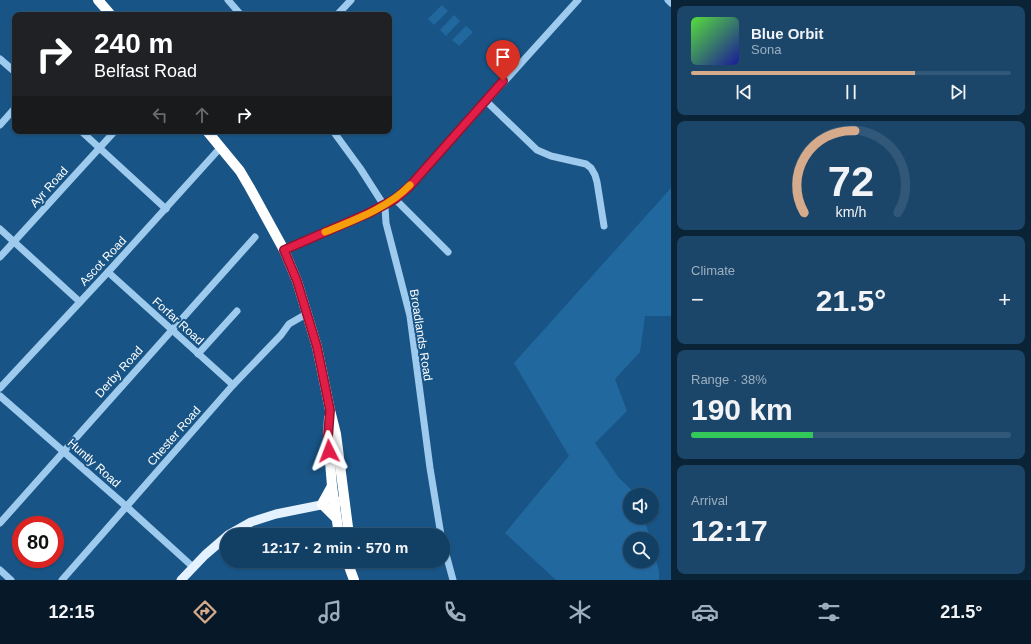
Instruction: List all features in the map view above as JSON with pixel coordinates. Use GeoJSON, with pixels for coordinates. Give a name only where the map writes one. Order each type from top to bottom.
{"type":"FeatureCollection","features":[{"type":"Feature","properties":{"kind":"highway"},"geometry":{"type":"LineString","coordinates":[[98,0],[105,12]]}},
{"type":"Feature","properties":{"kind":"highway"},"geometry":{"type":"LineString","coordinates":[[210,134],[240,171],[284,250],[297,281],[308,313],[317,347],[338,441],[348,528]]}},
{"type":"Feature","properties":{"kind":"highway"},"geometry":{"type":"LineString","coordinates":[[330,410],[328,437],[332,486],[338,528]]}},
{"type":"Feature","properties":{"kind":"highway"},"geometry":{"type":"LineString","coordinates":[[332,486],[322,504],[336,518]]}},
{"type":"Feature","properties":{"kind":"main road"},"geometry":{"type":"LineString","coordinates":[[240,528],[251,522],[262,519],[322,504],[345,500]]}},
{"type":"Feature","properties":{"kind":"main road"},"geometry":{"type":"LineString","coordinates":[[181,580],[220,541]]}},
{"type":"Feature","properties":{"kind":"street"},"geometry":{"type":"LineString","coordinates":[[228,0],[238,12]]}},
{"type":"Feature","properties":{"kind":"street"},"geometry":{"type":"LineString","coordinates":[[340,12],[351,0]]}},
{"type":"Feature","properties":{"kind":"street"},"geometry":{"type":"LineString","coordinates":[[284,250],[369,213],[395,199],[409,187],[485,100],[578,0]]}},
{"type":"Feature","properties":{"kind":"street"},"geometry":{"type":"LineString","coordinates":[[668,0],[671,3]]}},
{"type":"Feature","properties":{"kind":"street"},"geometry":{"type":"LineString","coordinates":[[0,58],[12,69]]}},
{"type":"Feature","properties":{"kind":"street"},"geometry":{"type":"LineString","coordinates":[[485,100],[537,150],[551,156],[586,164],[591,168],[597,182],[604,226]]}},
{"type":"Feature","properties":{"kind":"street"},"geometry":{"type":"LineString","coordinates":[[0,125],[12,111]]}},
{"type":"Feature","properties":{"kind":"street"},"geometry":{"type":"LineString","coordinates":[[84,134],[166,209]]}},
{"type":"Feature","properties":{"kind":"street","name":"Ayr Road"},"geometry":{"type":"LineString","coordinates":[[0,257],[112,134]]}},
{"type":"Feature","properties":{"kind":"street","name":"Broadlands Road"},"geometry":{"type":"LineString","coordinates":[[335,134],[384,204],[386,224],[410,316],[430,468],[440,528]]}},
{"type":"Feature","properties":{"kind":"street","name":"Ascot Road"},"geometry":{"type":"LineString","coordinates":[[0,388],[166,209],[221,147]]}},
{"type":"Feature","properties":{"kind":"street"},"geometry":{"type":"LineString","coordinates":[[395,199],[448,252]]}},
{"type":"Feature","properties":{"kind":"street"},"geometry":{"type":"LineString","coordinates":[[0,229],[80,302]]}},
{"type":"Feature","properties":{"kind":"street","name":"Derby Road"},"geometry":{"type":"LineString","coordinates":[[0,523],[255,237]]}},
{"type":"Feature","properties":{"kind":"street","name":"Forfar Road"},"geometry":{"type":"LineString","coordinates":[[108,272],[233,385]]}},
{"type":"Feature","properties":{"kind":"street"},"geometry":{"type":"LineString","coordinates":[[198,354],[237,311]]}},
{"type":"Feature","properties":{"kind":"street","name":"Chester Road"},"geometry":{"type":"LineString","coordinates":[[62,580],[233,385],[281,335],[289,324],[308,313]]}},
{"type":"Feature","properties":{"kind":"street","name":"Huntly Road"},"geometry":{"type":"LineString","coordinates":[[0,396],[64,451],[193,567]]}},
{"type":"Feature","properties":{"kind":"street"},"geometry":{"type":"LineString","coordinates":[[449,568],[452,580]]}},
{"type":"Feature","properties":{"kind":"street"},"geometry":{"type":"LineString","coordinates":[[0,570],[11,580]]}},
{"type":"Feature","properties":{"kind":"shaded area"},"geometry":{"type":"Polygon","coordinates":[[[442,5],[448,11],[434,25],[428,19],[442,5]]]}},
{"type":"Feature","properties":{"kind":"shaded area"},"geometry":{"type":"Polygon","coordinates":[[[454,15],[460,21],[446,36],[440,30],[454,15]]]}},
{"type":"Feature","properties":{"kind":"shaded area"},"geometry":{"type":"Polygon","coordinates":[[[466,26],[473,32],[459,46],[452,40],[466,26]]]}},
{"type":"Feature","properties":{"kind":"shaded area"},"geometry":{"type":"Polygon","coordinates":[[[671,188],[671,316],[645,316],[640,352],[615,379],[627,411],[595,443],[619,478],[630,488],[623,488],[623,524],[646,524],[648,532],[623,532],[623,568],[658,568],[659,580],[556,580],[505,533],[569,456],[514,363],[671,188]]]}},
{"type":"Feature","properties":{"kind":"slow traffic"},"geometry":{"type":"LineString","coordinates":[[325,232],[369,213],[395,199],[410,185]]}},
{"type":"Feature","properties":{"kind":"route"},"geometry":{"type":"LineString","coordinates":[[329,451],[328,437],[330,410],[317,347],[308,313],[284,250],[369,213],[395,199],[409,187],[503,81]]}}]}
